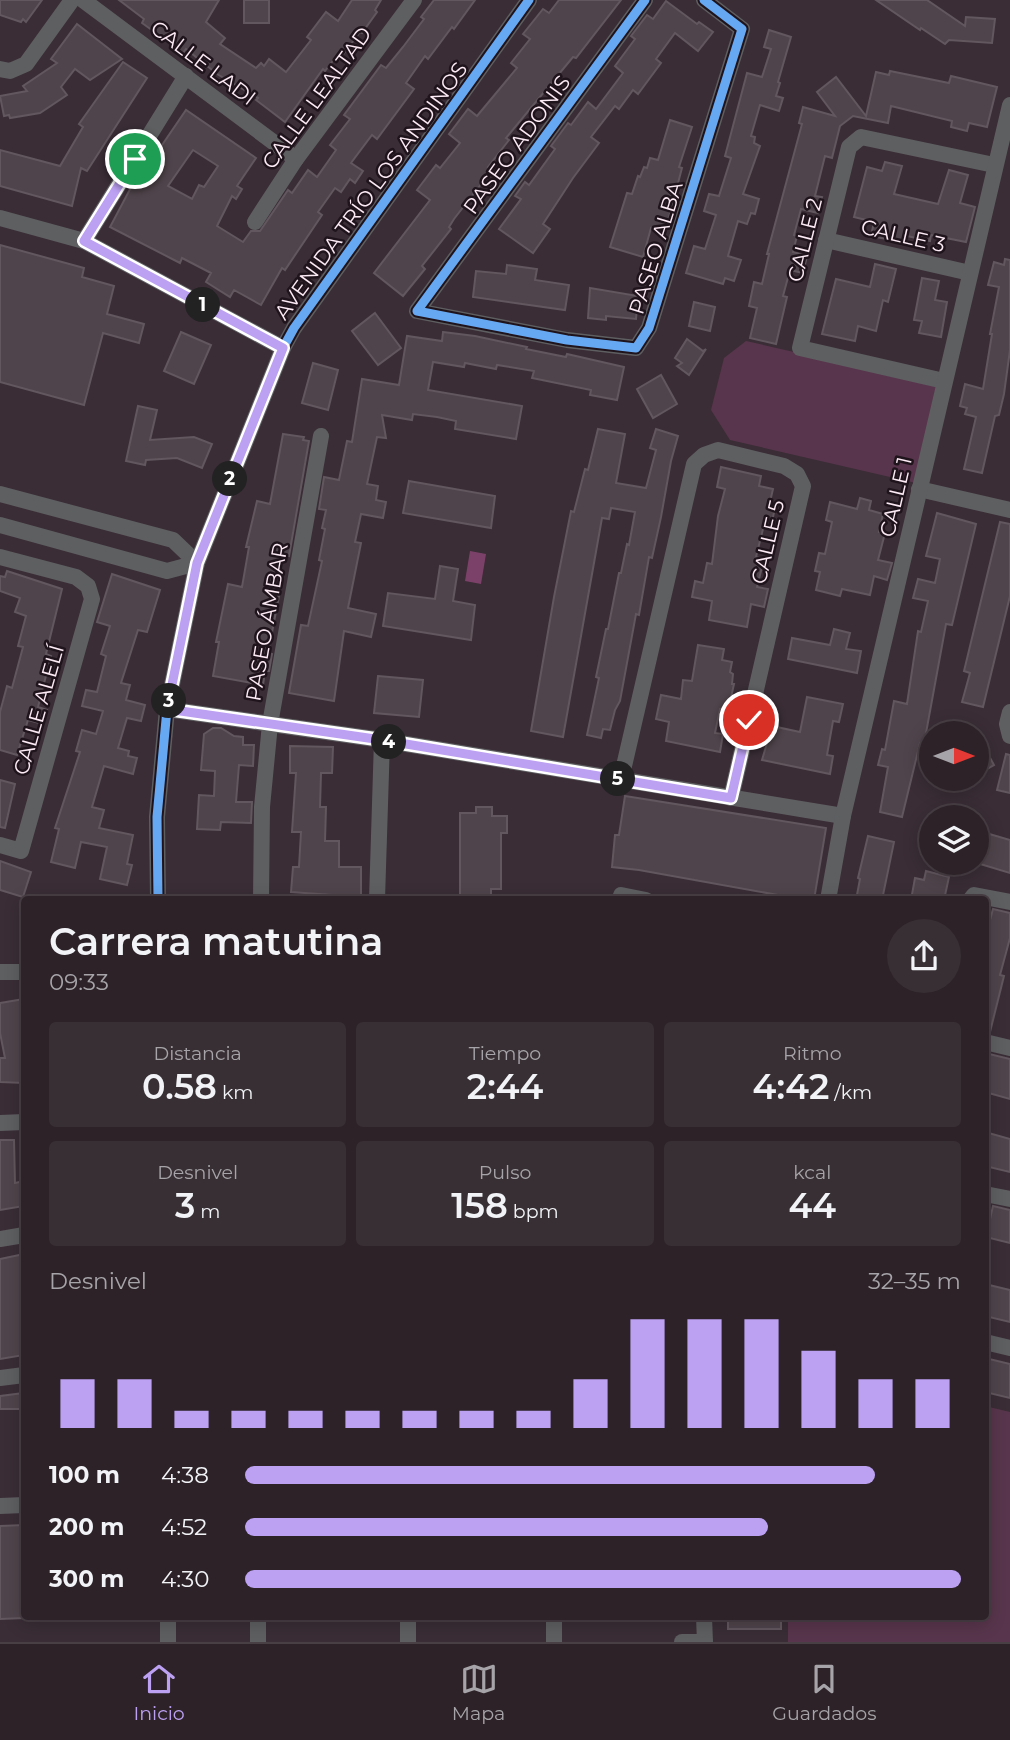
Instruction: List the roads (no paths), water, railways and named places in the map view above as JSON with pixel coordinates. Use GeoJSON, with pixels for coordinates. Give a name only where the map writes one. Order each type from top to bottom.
{"type":"FeatureCollection","features":[{"type":"Feature","properties":{"kind":"street"},"geometry":{"type":"LineString","coordinates":[[0,69],[10,71],[26,64],[72,0]]}},
{"type":"Feature","properties":{"kind":"street","name":"CALLE LADI"},"geometry":{"type":"LineString","coordinates":[[83,0],[296,159]]}},
{"type":"Feature","properties":{"kind":"street","name":"CALLE LEALTAD"},"geometry":{"type":"LineString","coordinates":[[255,222],[296,159],[414,0]]}},
{"type":"Feature","properties":{"kind":"street","name":"AVENIDA TRÍO LOS ANDINOS"},"geometry":{"type":"LineString","coordinates":[[158,896],[157,817],[167,709],[197,563],[283,348],[302,317],[529,0]]}},
{"type":"Feature","properties":{"kind":"street","name":"PASEO ADONIS"},"geometry":{"type":"LineString","coordinates":[[417,311],[645,0]]}},
{"type":"Feature","properties":{"kind":"street","name":"PASEO ALBA"},"geometry":{"type":"LineString","coordinates":[[417,311],[567,340],[636,348],[649,328],[742,29],[704,0]]}},
{"type":"Feature","properties":{"kind":"street"},"geometry":{"type":"LineString","coordinates":[[84,241],[186,76]]}},
{"type":"Feature","properties":{"kind":"street","name":"CALLE 1"},"geometry":{"type":"LineString","coordinates":[[829,896],[843,816],[1010,105]]}},
{"type":"Feature","properties":{"kind":"street","name":"CALLE 2"},"geometry":{"type":"LineString","coordinates":[[944,381],[800,348],[849,147],[861,137],[994,165]]}},
{"type":"Feature","properties":{"kind":"street"},"geometry":{"type":"LineString","coordinates":[[0,218],[84,241],[283,348]]}},
{"type":"Feature","properties":{"kind":"street","name":"CALLE 3"},"geometry":{"type":"LineString","coordinates":[[826,240],[970,273]]}},
{"type":"Feature","properties":{"kind":"street","name":"PASEO ÁMBAR"},"geometry":{"type":"LineString","coordinates":[[261,896],[262,807],[270,724],[321,436]]}},
{"type":"Feature","properties":{"kind":"street","name":"CALLE 5"},"geometry":{"type":"LineString","coordinates":[[621,779],[694,464],[704,455],[718,450],[784,466],[797,474],[803,486],[731,798]]}},
{"type":"Feature","properties":{"kind":"street"},"geometry":{"type":"LineString","coordinates":[[919,489],[1010,510]]}},
{"type":"Feature","properties":{"kind":"street"},"geometry":{"type":"LineString","coordinates":[[0,494],[173,540],[197,563]]}},
{"type":"Feature","properties":{"kind":"street"},"geometry":{"type":"LineString","coordinates":[[0,526],[167,571],[197,563]]}},
{"type":"Feature","properties":{"kind":"street","name":"CALLE ALELÍ"},"geometry":{"type":"LineString","coordinates":[[0,557],[76,577],[88,586],[92,599],[21,852],[0,845]]}},
{"type":"Feature","properties":{"kind":"street"},"geometry":{"type":"LineString","coordinates":[[167,709],[382,740],[843,816]]}},
{"type":"Feature","properties":{"kind":"street"},"geometry":{"type":"LineString","coordinates":[[1010,712],[1007,724],[1010,736]]}},
{"type":"Feature","properties":{"kind":"street"},"geometry":{"type":"LineString","coordinates":[[377,896],[382,740]]}},
{"type":"Feature","properties":{"kind":"street"},"geometry":{"type":"LineString","coordinates":[[621,895],[626,896]]}},
{"type":"Feature","properties":{"kind":"street"},"geometry":{"type":"LineString","coordinates":[[989,898],[1010,902]]}},
{"type":"Feature","properties":{"kind":"street"},"geometry":{"type":"LineString","coordinates":[[0,972],[21,972]]}},
{"type":"Feature","properties":{"kind":"street"},"geometry":{"type":"LineString","coordinates":[[989,1043],[1010,1048]]}},
{"type":"Feature","properties":{"kind":"street"},"geometry":{"type":"LineString","coordinates":[[0,1123],[21,1122]]}},
{"type":"Feature","properties":{"kind":"street"},"geometry":{"type":"LineString","coordinates":[[989,1195],[1010,1199]]}},
{"type":"Feature","properties":{"kind":"street"},"geometry":{"type":"LineString","coordinates":[[0,1239],[21,1236]]}},
{"type":"Feature","properties":{"kind":"street"},"geometry":{"type":"LineString","coordinates":[[989,1343],[1010,1348]]}},
{"type":"Feature","properties":{"kind":"street"},"geometry":{"type":"LineString","coordinates":[[0,1378],[21,1375]]}},
{"type":"Feature","properties":{"kind":"street"},"geometry":{"type":"LineString","coordinates":[[0,1506],[21,1506]]}},
{"type":"Feature","properties":{"kind":"street"},"geometry":{"type":"LineString","coordinates":[[168,1620],[168,1642]]}},
{"type":"Feature","properties":{"kind":"street"},"geometry":{"type":"LineString","coordinates":[[258,1620],[258,1642]]}},
{"type":"Feature","properties":{"kind":"street"},"geometry":{"type":"LineString","coordinates":[[408,1620],[408,1642]]}},
{"type":"Feature","properties":{"kind":"street"},"geometry":{"type":"LineString","coordinates":[[554,1620],[554,1642]]}},
{"type":"Feature","properties":{"kind":"street"},"geometry":{"type":"LineString","coordinates":[[682,1642],[705,1642],[704,1620]]}}]}
